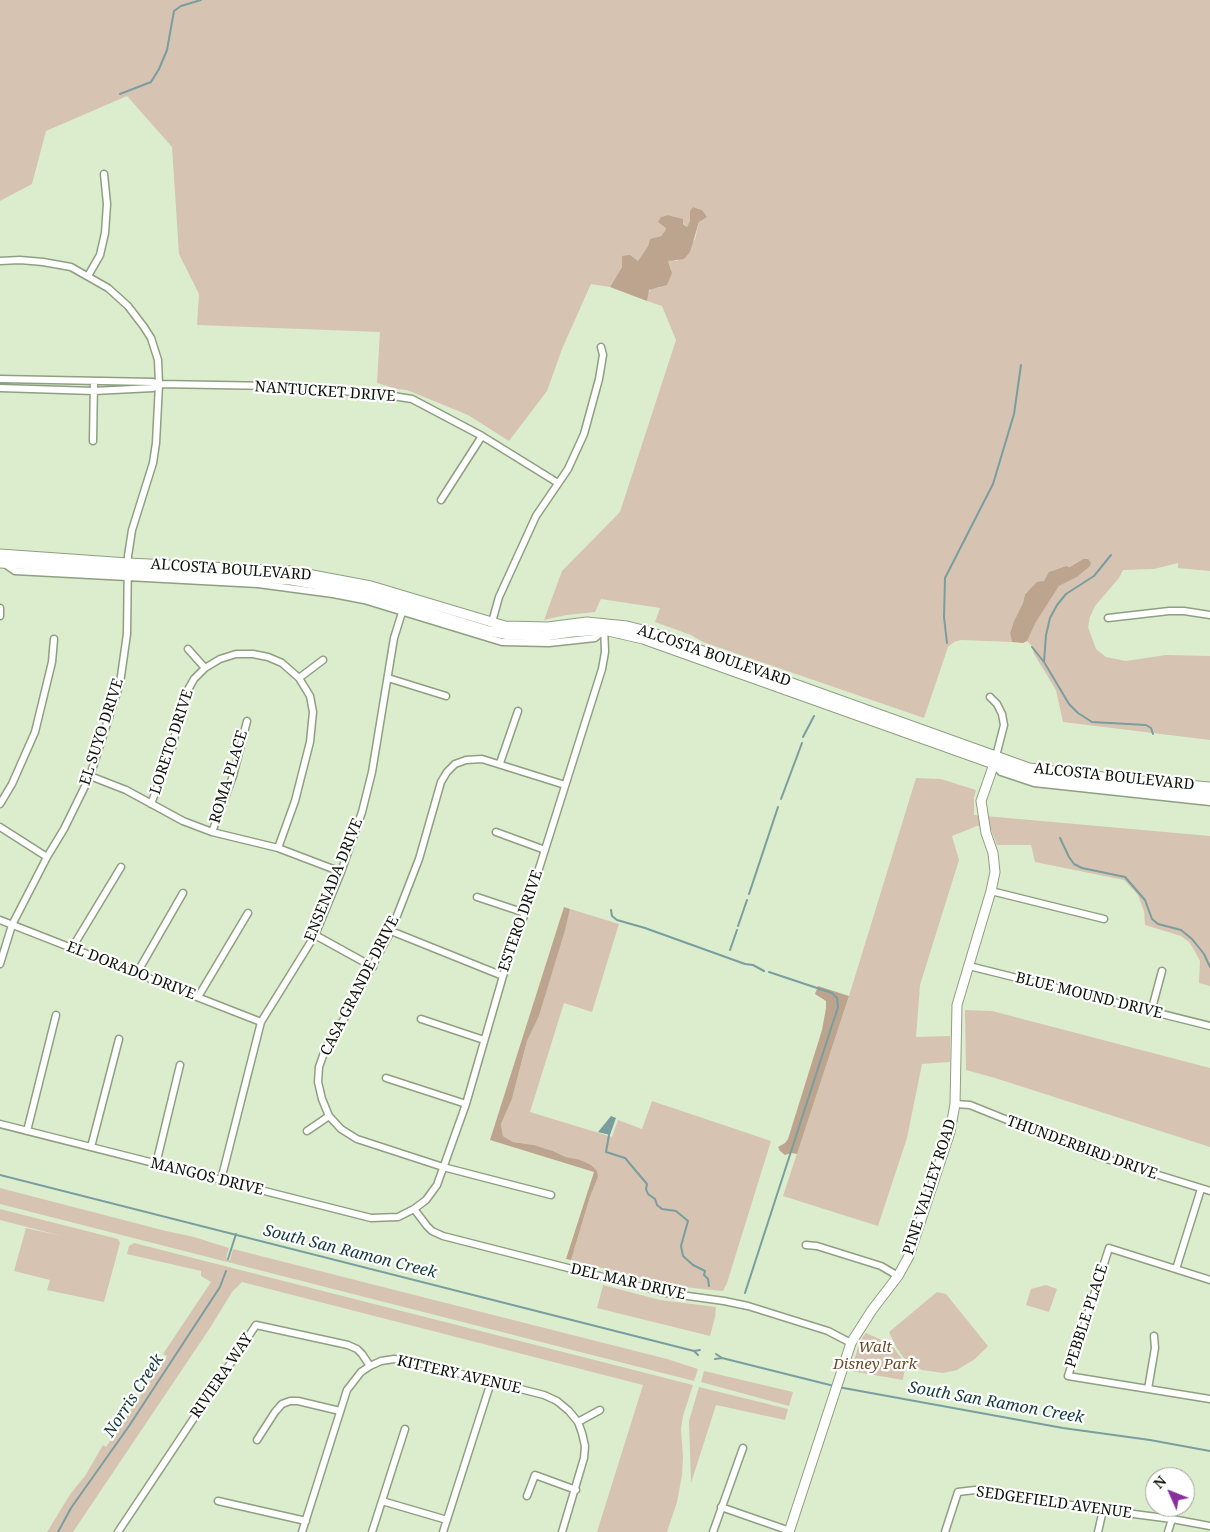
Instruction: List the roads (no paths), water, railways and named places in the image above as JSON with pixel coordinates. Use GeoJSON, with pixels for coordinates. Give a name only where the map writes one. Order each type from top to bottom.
{"type":"FeatureCollection","features":[{"type":"Feature","properties":{"kind":"main road","name":"ALCOSTA BOULEVARD"},"geometry":{"type":"LineString","coordinates":[[1,560],[291,580],[365,593],[526,636],[604,627],[995,759],[1029,768],[1210,787]]}},
{"type":"Feature","properties":{"kind":"main road","name":"ALCOSTA BOULEVARD"},"geometry":{"type":"LineString","coordinates":[[995,759],[1030,777],[1210,795]]}},
{"type":"Feature","properties":{"kind":"main road","name":"PINE VALLEY ROAD"},"geometry":{"type":"LineString","coordinates":[[790,1531],[851,1343],[898,1276],[909,1256],[950,1132],[955,1104],[957,1005],[995,872],[994,853],[986,833],[981,801],[995,759]]}},
{"type":"Feature","properties":{"kind":"street"},"geometry":{"type":"LineString","coordinates":[[88,276],[100,255],[105,232],[107,204],[104,174]]}},
{"type":"Feature","properties":{"kind":"street","name":"EL SUYO DRIVE"},"geometry":{"type":"LineString","coordinates":[[0,261],[43,262],[71,268],[88,276],[118,297],[144,326],[156,351],[159,368],[156,443],[153,463],[132,530],[128,570],[127,634],[120,682],[90,776],[64,829],[47,856],[12,925],[0,964]]}},
{"type":"Feature","properties":{"kind":"street"},"geometry":{"type":"LineString","coordinates":[[490,626],[498,598],[536,516],[568,469],[584,434],[599,379],[603,355],[601,347]]}},
{"type":"Feature","properties":{"kind":"street","name":"NANTUCKET DRIVE"},"geometry":{"type":"LineString","coordinates":[[0,380],[274,386],[388,395],[412,399],[482,436],[558,483]]}},
{"type":"Feature","properties":{"kind":"street"},"geometry":{"type":"LineString","coordinates":[[51,380],[51,390]]}},
{"type":"Feature","properties":{"kind":"street"},"geometry":{"type":"LineString","coordinates":[[92,441],[94,381]]}},
{"type":"Feature","properties":{"kind":"street","name":"NANTUCKET DRIVE"},"geometry":{"type":"LineString","coordinates":[[0,388],[94,391],[153,388],[159,384]]}},
{"type":"Feature","properties":{"kind":"street"},"geometry":{"type":"LineString","coordinates":[[442,500],[482,436]]}},
{"type":"Feature","properties":{"kind":"street","name":"ALCOSTA BOULEVARD"},"geometry":{"type":"LineString","coordinates":[[405,604],[502,642],[549,643],[595,638],[604,627]]}},
{"type":"Feature","properties":{"kind":"street","name":"ENSENADA DRIVE"},"geometry":{"type":"LineString","coordinates":[[220,1180],[261,1022],[315,935],[341,872],[362,812],[372,772],[394,638],[405,604]]}},
{"type":"Feature","properties":{"kind":"street"},"geometry":{"type":"LineString","coordinates":[[0,608],[0,616]]}},
{"type":"Feature","properties":{"kind":"street"},"geometry":{"type":"LineString","coordinates":[[1108,618],[1169,611],[1210,615]]}},
{"type":"Feature","properties":{"kind":"street","name":"ESTERO DRIVE"},"geometry":{"type":"LineString","coordinates":[[414,1209],[426,1200],[436,1185],[466,1104],[503,976],[526,912],[602,669],[605,652],[604,627]]}},
{"type":"Feature","properties":{"kind":"street"},"geometry":{"type":"LineString","coordinates":[[0,804],[12,784],[35,732],[52,662],[54,639]]}},
{"type":"Feature","properties":{"kind":"street"},"geometry":{"type":"LineString","coordinates":[[188,649],[205,668]]}},
{"type":"Feature","properties":{"kind":"street","name":"LORETO DRIVE"},"geometry":{"type":"LineString","coordinates":[[151,804],[172,748],[184,697],[194,680],[205,668],[220,659],[236,654],[253,654],[268,657],[282,663],[299,678],[310,696],[313,712],[310,742],[295,800],[278,848]]}},
{"type":"Feature","properties":{"kind":"street"},"geometry":{"type":"LineString","coordinates":[[299,678],[323,660]]}},
{"type":"Feature","properties":{"kind":"street"},"geometry":{"type":"LineString","coordinates":[[388,678],[446,696]]}},
{"type":"Feature","properties":{"kind":"street"},"geometry":{"type":"LineString","coordinates":[[990,697],[997,704],[1002,714],[1004,725],[995,759]]}},
{"type":"Feature","properties":{"kind":"street"},"geometry":{"type":"LineString","coordinates":[[500,763],[518,712]]}},
{"type":"Feature","properties":{"kind":"street","name":"ROMA PLACE"},"geometry":{"type":"LineString","coordinates":[[212,832],[232,776],[247,721]]}},
{"type":"Feature","properties":{"kind":"street","name":"CASA GRANDE DRIVE"},"geometry":{"type":"LineString","coordinates":[[551,1195],[444,1167],[357,1139],[342,1129],[329,1116],[318,1082],[319,1067],[326,1047],[344,1018],[391,931],[419,859],[441,782],[447,772],[455,764],[466,760],[482,759],[500,763],[565,785]]}},
{"type":"Feature","properties":{"kind":"street","name":"ALCOSTA BOULEVARD"},"geometry":{"type":"LineString","coordinates":[[995,759],[1001,772],[1034,783],[1210,802]]}},
{"type":"Feature","properties":{"kind":"street"},"geometry":{"type":"LineString","coordinates":[[90,776],[126,790],[183,821],[212,832],[278,848],[341,872]]}},
{"type":"Feature","properties":{"kind":"street"},"geometry":{"type":"LineString","coordinates":[[0,827],[47,856]]}},
{"type":"Feature","properties":{"kind":"street"},"geometry":{"type":"LineString","coordinates":[[496,832],[545,850]]}},
{"type":"Feature","properties":{"kind":"street"},"geometry":{"type":"LineString","coordinates":[[72,948],[121,868]]}},
{"type":"Feature","properties":{"kind":"street"},"geometry":{"type":"LineString","coordinates":[[991,891],[1104,919]]}},
{"type":"Feature","properties":{"kind":"street"},"geometry":{"type":"LineString","coordinates":[[137,973],[183,893]]}},
{"type":"Feature","properties":{"kind":"street"},"geometry":{"type":"LineString","coordinates":[[477,897],[526,912]]}},
{"type":"Feature","properties":{"kind":"street"},"geometry":{"type":"LineString","coordinates":[[198,997],[248,913]]}},
{"type":"Feature","properties":{"kind":"street","name":"EL DORADO DRIVE"},"geometry":{"type":"LineString","coordinates":[[0,920],[261,1022]]}},
{"type":"Feature","properties":{"kind":"street"},"geometry":{"type":"LineString","coordinates":[[391,931],[503,976]]}},
{"type":"Feature","properties":{"kind":"street"},"geometry":{"type":"LineString","coordinates":[[315,935],[372,966]]}},
{"type":"Feature","properties":{"kind":"street","name":"BLUE MOUND DRIVE"},"geometry":{"type":"LineString","coordinates":[[969,966],[1210,1026]]}},
{"type":"Feature","properties":{"kind":"street"},"geometry":{"type":"LineString","coordinates":[[1151,1012],[1162,971]]}},
{"type":"Feature","properties":{"kind":"street"},"geometry":{"type":"LineString","coordinates":[[27,1131],[56,1015]]}},
{"type":"Feature","properties":{"kind":"street"},"geometry":{"type":"LineString","coordinates":[[421,1019],[484,1040]]}},
{"type":"Feature","properties":{"kind":"street"},"geometry":{"type":"LineString","coordinates":[[91,1147],[119,1039]]}},
{"type":"Feature","properties":{"kind":"street"},"geometry":{"type":"LineString","coordinates":[[156,1164],[180,1065]]}},
{"type":"Feature","properties":{"kind":"street"},"geometry":{"type":"LineString","coordinates":[[386,1078],[466,1104]]}},
{"type":"Feature","properties":{"kind":"street","name":"THUNDERBIRD DRIVE"},"geometry":{"type":"LineString","coordinates":[[955,1104],[970,1105],[1097,1156],[1210,1191]]}},
{"type":"Feature","properties":{"kind":"street"},"geometry":{"type":"LineString","coordinates":[[307,1131],[329,1116]]}},
{"type":"Feature","properties":{"kind":"street","name":"MANGOS DRIVE"},"geometry":{"type":"LineString","coordinates":[[0,1124],[371,1218],[398,1217],[414,1209]]}},
{"type":"Feature","properties":{"kind":"street"},"geometry":{"type":"LineString","coordinates":[[1176,1269],[1201,1189]]}},
{"type":"Feature","properties":{"kind":"street","name":"DEL MAR DRIVE"},"geometry":{"type":"LineString","coordinates":[[414,1209],[426,1226],[443,1236],[666,1293],[748,1306],[828,1330],[851,1343]]}},
{"type":"Feature","properties":{"kind":"street"},"geometry":{"type":"LineString","coordinates":[[806,1244],[881,1266],[898,1276]]}},
{"type":"Feature","properties":{"kind":"street","name":"PEBBLE PLACE"},"geometry":{"type":"LineString","coordinates":[[1210,1280],[1109,1248],[1068,1376],[1210,1399]]}},
{"type":"Feature","properties":{"kind":"street","name":"RIVIERA WAY"},"geometry":{"type":"LineString","coordinates":[[118,1532],[256,1325],[348,1345],[357,1349],[370,1366]]}},
{"type":"Feature","properties":{"kind":"street"},"geometry":{"type":"LineString","coordinates":[[1148,1389],[1154,1336]]}},
{"type":"Feature","properties":{"kind":"street","name":"KITTERY AVENUE"},"geometry":{"type":"LineString","coordinates":[[302,1532],[350,1385],[361,1372],[370,1366],[381,1361],[394,1359],[544,1395],[557,1401],[569,1411],[578,1422],[585,1446],[576,1490],[562,1532]]}},
{"type":"Feature","properties":{"kind":"street"},"geometry":{"type":"LineString","coordinates":[[443,1532],[491,1382]]}},
{"type":"Feature","properties":{"kind":"street"},"geometry":{"type":"LineString","coordinates":[[257,1440],[282,1404],[290,1401],[298,1401],[340,1411]]}},
{"type":"Feature","properties":{"kind":"street"},"geometry":{"type":"LineString","coordinates":[[578,1422],[600,1410]]}},
{"type":"Feature","properties":{"kind":"street"},"geometry":{"type":"LineString","coordinates":[[372,1532],[405,1430]]}},
{"type":"Feature","properties":{"kind":"street"},"geometry":{"type":"LineString","coordinates":[[713,1532],[742,1448]]}},
{"type":"Feature","properties":{"kind":"street"},"geometry":{"type":"LineString","coordinates":[[527,1496],[535,1475],[576,1490]]}},
{"type":"Feature","properties":{"kind":"street","name":"SEDGEFIELD AVENUE"},"geometry":{"type":"LineString","coordinates":[[945,1532],[958,1492],[975,1490],[1210,1526]]}},
{"type":"Feature","properties":{"kind":"street"},"geometry":{"type":"LineString","coordinates":[[218,1501],[306,1520]]}},
{"type":"Feature","properties":{"kind":"street"},"geometry":{"type":"LineString","coordinates":[[382,1501],[447,1520]]}},
{"type":"Feature","properties":{"kind":"street"},"geometry":{"type":"LineString","coordinates":[[721,1507],[790,1531]]}},
{"type":"Feature","properties":{"kind":"street"},"geometry":{"type":"LineString","coordinates":[[1098,1532],[1103,1510]]}},
{"type":"Feature","properties":{"kind":"street"},"geometry":{"type":"LineString","coordinates":[[1168,1532],[1172,1519]]}},
{"type":"Feature","properties":{"kind":"water"},"geometry":{"type":"Polygon","coordinates":[[[611,1116],[616,1118],[610,1135],[598,1132],[611,1116]]]}},
{"type":"Feature","properties":{"kind":"waterway"},"geometry":{"type":"LineString","coordinates":[[120,94],[151,82],[167,50],[174,11],[181,6],[201,0]]}},
{"type":"Feature","properties":{"kind":"waterway"},"geometry":{"type":"LineString","coordinates":[[947,643],[944,617],[945,578],[993,484],[1014,414],[1021,365]]}},
{"type":"Feature","properties":{"kind":"waterway"},"geometry":{"type":"LineString","coordinates":[[1111,555],[1094,576],[1066,594],[1057,605],[1050,618],[1046,635],[1044,662],[1069,704],[1078,713],[1092,722],[1146,725],[1151,728],[1153,734]]}},
{"type":"Feature","properties":{"kind":"waterway"},"geometry":{"type":"LineString","coordinates":[[1032,647],[1044,662]]}},
{"type":"Feature","properties":{"kind":"waterway"},"geometry":{"type":"LineString","coordinates":[[803,737],[814,716]]}},
{"type":"Feature","properties":{"kind":"waterway"},"geometry":{"type":"LineString","coordinates":[[781,799],[802,743]]}},
{"type":"Feature","properties":{"kind":"waterway"},"geometry":{"type":"LineString","coordinates":[[749,894],[778,807]]}},
{"type":"Feature","properties":{"kind":"waterway"},"geometry":{"type":"LineString","coordinates":[[1060,838],[1074,864],[1082,868],[1125,877],[1145,900],[1152,919],[1158,924],[1181,930],[1192,939],[1204,954],[1210,967]]}},
{"type":"Feature","properties":{"kind":"waterway"},"geometry":{"type":"LineString","coordinates":[[738,926],[747,900]]}},
{"type":"Feature","properties":{"kind":"waterway"},"geometry":{"type":"LineString","coordinates":[[611,910],[612,916],[617,920],[645,928],[745,964],[753,965],[764,971]]}},
{"type":"Feature","properties":{"kind":"waterway"},"geometry":{"type":"LineString","coordinates":[[730,950],[737,930]]}},
{"type":"Feature","properties":{"kind":"waterway"},"geometry":{"type":"LineString","coordinates":[[745,1293],[838,1007],[837,998],[832,993],[769,972]]}},
{"type":"Feature","properties":{"kind":"waterway"},"geometry":{"type":"LineString","coordinates":[[609,1135],[606,1152],[625,1158],[647,1184],[648,1194],[655,1199],[657,1205],[662,1209],[676,1211],[688,1221],[681,1246],[683,1256],[693,1265],[705,1271],[704,1275],[708,1279],[709,1286]]}},
{"type":"Feature","properties":{"kind":"waterway","name":"South San Ramon Creek"},"geometry":{"type":"LineString","coordinates":[[0,1175],[694,1351],[700,1350]]}},
{"type":"Feature","properties":{"kind":"waterway","name":"Norris Creek"},"geometry":{"type":"LineString","coordinates":[[228,1259],[236,1234]]}},
{"type":"Feature","properties":{"kind":"waterway","name":"Norris Creek"},"geometry":{"type":"LineString","coordinates":[[58,1532],[71,1508],[129,1426],[220,1287],[226,1271]]}},
{"type":"Feature","properties":{"kind":"waterway","name":"South San Ramon Creek"},"geometry":{"type":"LineString","coordinates":[[694,1351],[698,1355]]}},
{"type":"Feature","properties":{"kind":"waterway","name":"South San Ramon Creek"},"geometry":{"type":"LineString","coordinates":[[716,1354],[722,1358],[834,1386]]}},
{"type":"Feature","properties":{"kind":"waterway","name":"South San Ramon Creek"},"geometry":{"type":"LineString","coordinates":[[715,1359],[722,1358]]}},
{"type":"Feature","properties":{"kind":"waterway","name":"South San Ramon Creek"},"geometry":{"type":"LineString","coordinates":[[838,1387],[1063,1428],[1150,1440],[1210,1451]]}},
{"type":"Feature","properties":{"kind":"park label","name":"Walt Disney Park"},"geometry":{"type":"Point","coordinates":[875,1356]}}]}
